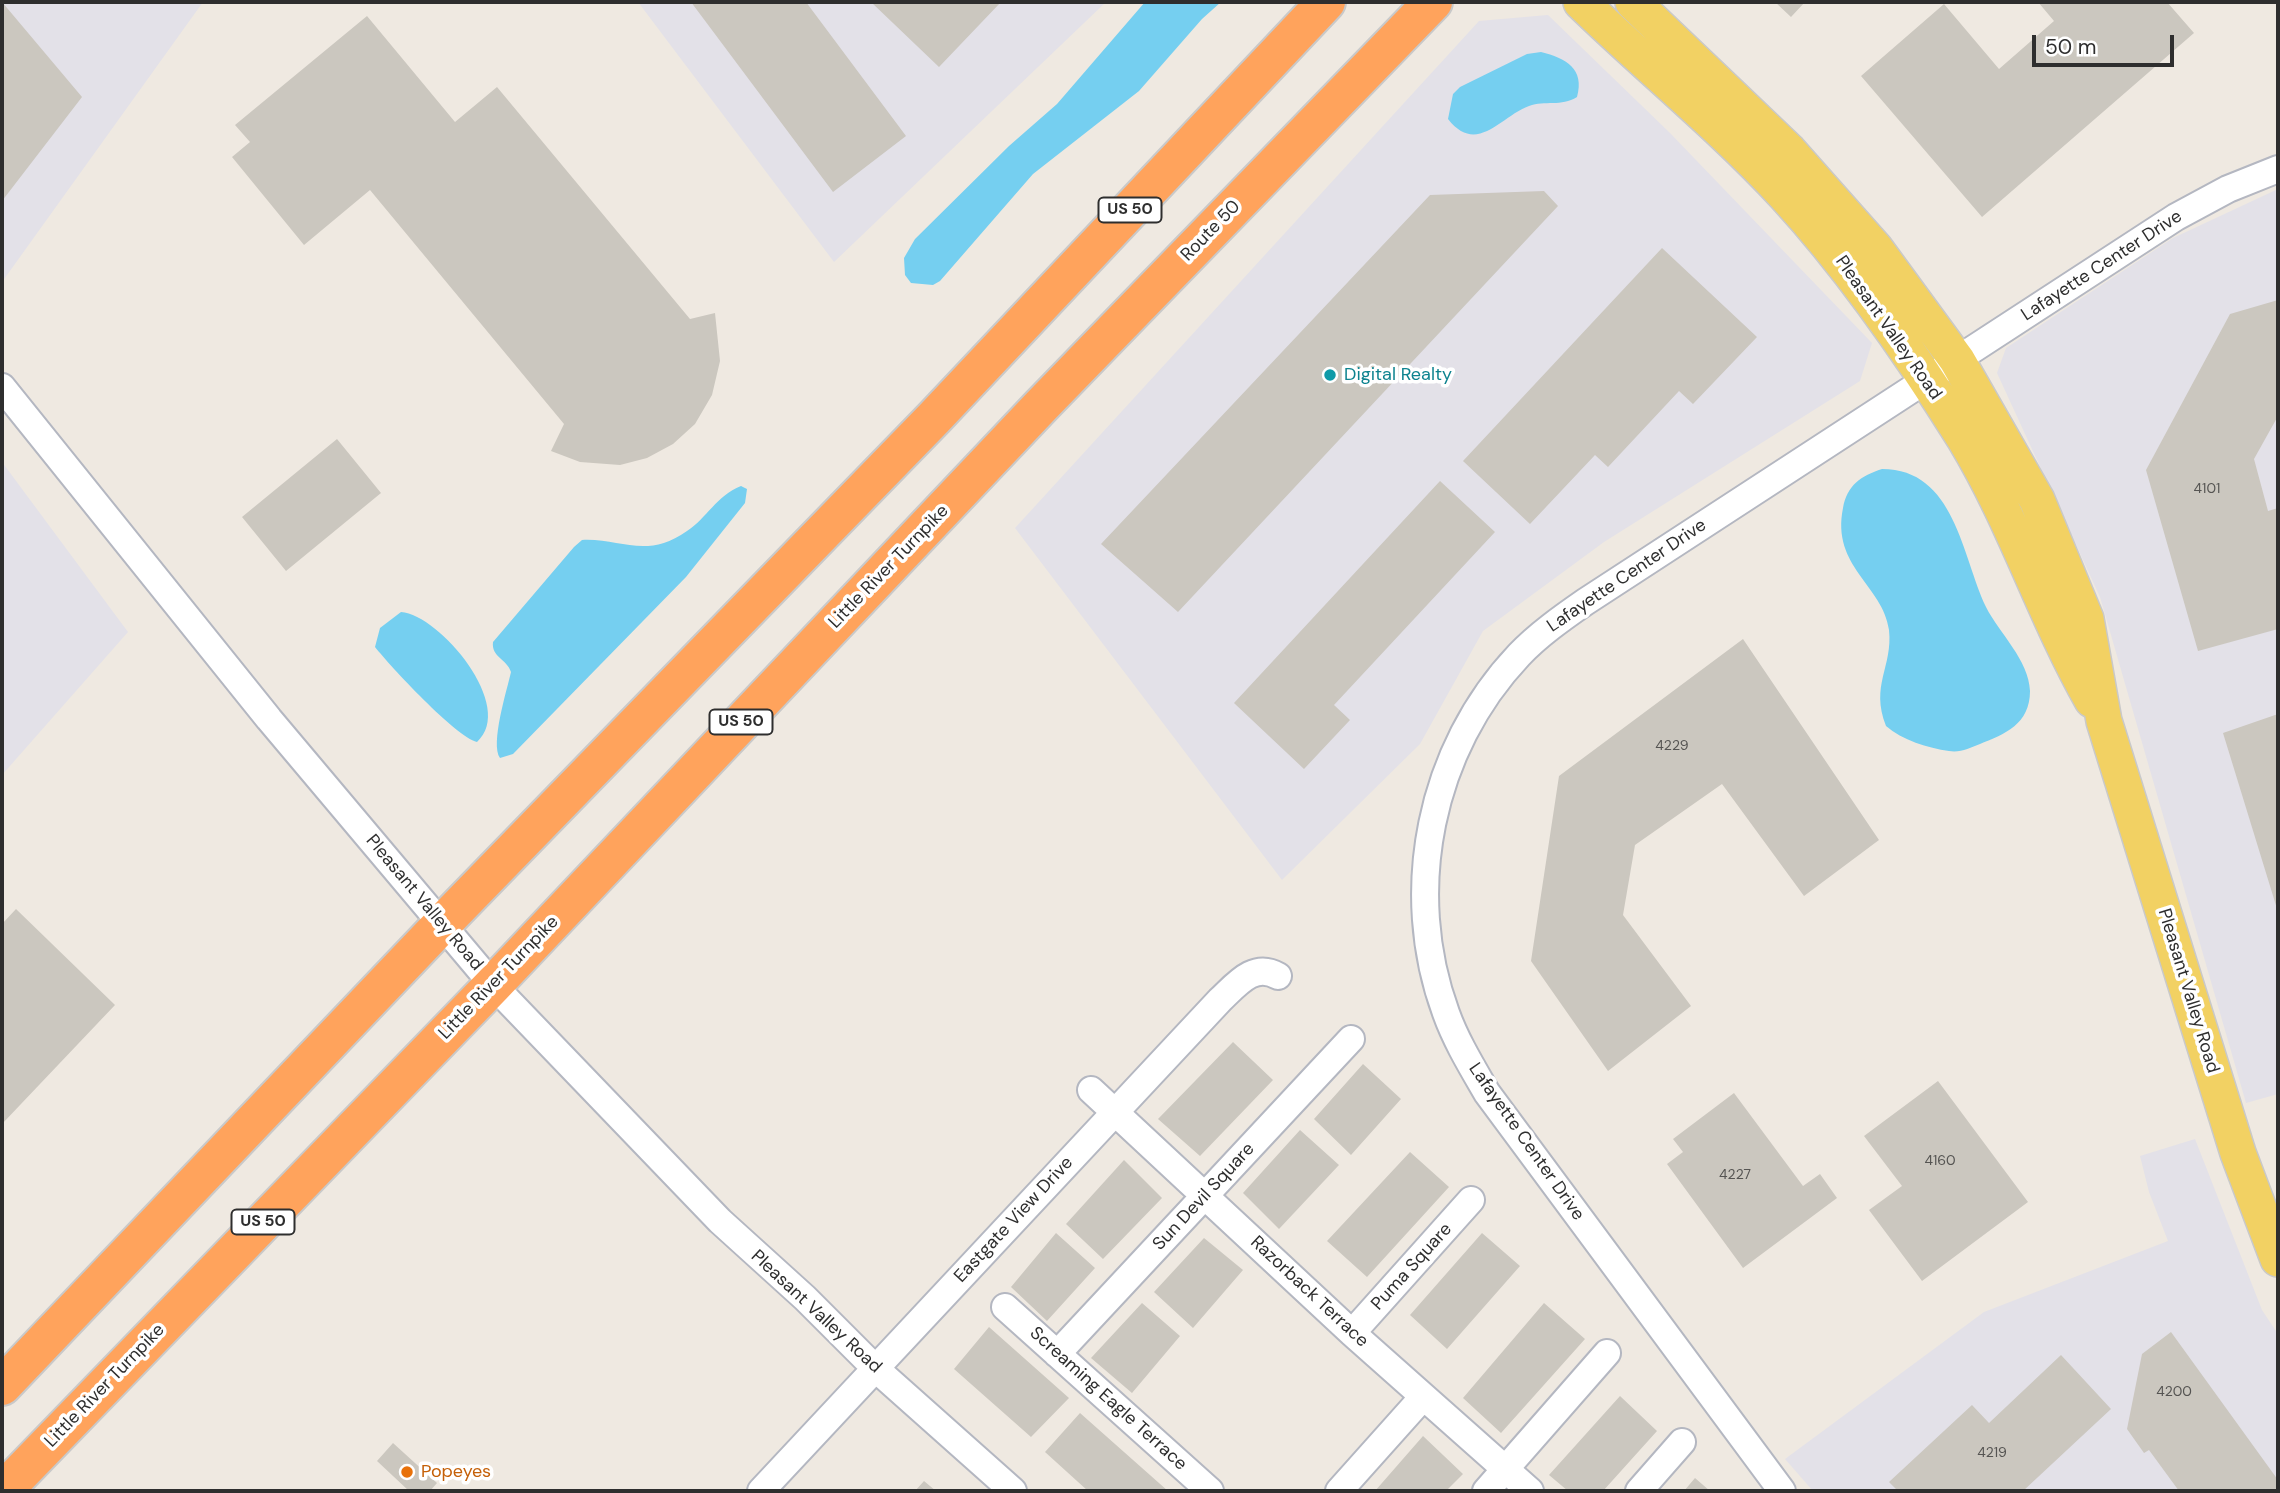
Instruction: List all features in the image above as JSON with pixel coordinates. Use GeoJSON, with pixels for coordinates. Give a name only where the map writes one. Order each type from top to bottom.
{"type":"FeatureCollection","features":[{"type":"Feature","properties":{"kind":"highway","name":"US 50"},"geometry":{"type":"LineString","coordinates":[[2,1385],[441,925],[934,418],[1326,2]]}},
{"type":"Feature","properties":{"kind":"highway","name":"Route 50"},"geometry":{"type":"LineString","coordinates":[[991,462],[1041,406],[1433,2]]}},
{"type":"Feature","properties":{"kind":"highway","name":"Little River Turnpike"},"geometry":{"type":"LineString","coordinates":[[3,1491],[493,985],[991,462]]}},
{"type":"Feature","properties":{"kind":"main road","name":"Pleasant Valley Road"},"geometry":{"type":"LineString","coordinates":[[1581,2],[1744,154],[1793,204],[1851,273],[1926,380],[1993,488],[2078,676],[2104,721]]}},
{"type":"Feature","properties":{"kind":"main road","name":"Pleasant Valley Road"},"geometry":{"type":"LineString","coordinates":[[1633,2],[1789,151],[1875,248],[1957,360],[2037,500],[2086,620],[2104,721],[2238,1153],[2278,1259]]}},
{"type":"Feature","properties":{"kind":"street","name":"Lafayette Center Drive"},"geometry":{"type":"LineString","coordinates":[[1782,1491],[1494,1102],[1460,1045],[1435,979],[1428,944],[1424,891],[1426,856],[1441,788],[1453,755],[1477,709],[1519,655],[1544,632],[1585,602],[2176,217],[2228,189],[2278,169]]}},
{"type":"Feature","properties":{"kind":"street","name":"Pleasant Valley Road"},"geometry":{"type":"LineString","coordinates":[[2,387],[269,719],[493,985],[676,1177],[876,1369],[1013,1491]]}},
{"type":"Feature","properties":{"kind":"street","name":"Eastgate View Drive"},"geometry":{"type":"LineString","coordinates":[[761,1491],[1239,982],[1257,970],[1268,970],[1278,976]]}},
{"type":"Feature","properties":{"kind":"street","name":"Sun Devil Square"},"geometry":{"type":"LineString","coordinates":[[1057,1354],[1351,1039]]}},
{"type":"Feature","properties":{"kind":"street","name":"Razorback Terrace"},"geometry":{"type":"LineString","coordinates":[[1091,1090],[1423,1398],[1530,1491]]}},
{"type":"Feature","properties":{"kind":"street","name":"Puma Square"},"geometry":{"type":"LineString","coordinates":[[1352,1333],[1471,1200]]}},
{"type":"Feature","properties":{"kind":"street","name":"Screaming Eagle Terrace"},"geometry":{"type":"LineString","coordinates":[[1005,1307],[1210,1491]]}},
{"type":"Feature","properties":{"kind":"street"},"geometry":{"type":"LineString","coordinates":[[1486,1491],[1607,1353]]}},
{"type":"Feature","properties":{"kind":"street"},"geometry":{"type":"LineString","coordinates":[[1339,1491],[1423,1398]]}},
{"type":"Feature","properties":{"kind":"street"},"geometry":{"type":"LineString","coordinates":[[1639,1491],[1682,1442]]}},
{"type":"Feature","properties":{"kind":"shaded area"},"geometry":{"type":"Polygon","coordinates":[[[2,2],[203,2],[2,282],[2,2]]]}},
{"type":"Feature","properties":{"kind":"shaded area"},"geometry":{"type":"Polygon","coordinates":[[[638,2],[1106,2],[834,262],[638,2]]]}},
{"type":"Feature","properties":{"kind":"shaded area"},"geometry":{"type":"Polygon","coordinates":[[[1548,15],[1670,133],[1872,343],[1860,381],[1604,542],[1483,631],[1420,744],[1282,880],[1015,528],[1479,21],[1548,15]]]}},
{"type":"Feature","properties":{"kind":"shaded area"},"geometry":{"type":"Polygon","coordinates":[[[2278,189],[2278,1094],[2246,1103],[2100,597],[1997,373],[2006,348],[2173,238],[2278,189]]]}},
{"type":"Feature","properties":{"kind":"shaded area"},"geometry":{"type":"Polygon","coordinates":[[[2,462],[128,632],[2,775],[2,462]]]}},
{"type":"Feature","properties":{"kind":"shaded area"},"geometry":{"type":"Polygon","coordinates":[[[2195,1139],[2262,1310],[2278,1334],[2278,1491],[1813,1491],[1785,1459],[1984,1312],[2168,1241],[2149,1192],[2140,1156],[2195,1139]]]}},
{"type":"Feature","properties":{"kind":"water"},"geometry":{"type":"Polygon","coordinates":[[[1145,2],[1221,2],[1202,19],[1139,91],[1033,174],[940,281],[933,285],[911,283],[905,275],[904,258],[915,239],[1009,146],[1057,104],[1145,2]]]}},
{"type":"Feature","properties":{"kind":"water"},"geometry":{"type":"Polygon","coordinates":[[[1541,52],[1565,61],[1576,72],[1579,87],[1577,97],[1565,102],[1529,106],[1479,134],[1469,134],[1448,119],[1453,94],[1460,87],[1527,54],[1541,52]]]}},
{"type":"Feature","properties":{"kind":"water"},"geometry":{"type":"Polygon","coordinates":[[[1882,469],[1906,473],[1926,483],[1941,499],[1962,541],[1986,607],[2025,668],[2030,691],[2026,712],[2021,720],[2007,732],[1965,750],[1941,750],[1924,745],[1907,739],[1886,726],[1880,699],[1888,655],[1889,630],[1878,600],[1851,561],[1844,546],[1841,528],[1845,500],[1852,487],[1861,478],[1882,469]]]}},
{"type":"Feature","properties":{"kind":"water"},"geometry":{"type":"Polygon","coordinates":[[[741,486],[747,489],[745,503],[686,577],[513,754],[500,758],[497,751],[498,729],[511,672],[494,651],[493,642],[574,547],[582,540],[646,546],[672,540],[694,526],[725,495],[741,486]]]}},
{"type":"Feature","properties":{"kind":"water"},"geometry":{"type":"Polygon","coordinates":[[[401,612],[417,617],[435,629],[453,645],[469,665],[481,686],[487,707],[487,726],[477,742],[439,715],[375,647],[380,628],[401,612]]]}},
{"type":"Feature","properties":{"kind":"building"},"geometry":{"type":"Polygon","coordinates":[[[2,2],[82,97],[2,201],[2,2]]]}},
{"type":"Feature","properties":{"kind":"building"},"geometry":{"type":"Polygon","coordinates":[[[691,2],[806,2],[906,136],[833,192],[691,2]]]}},
{"type":"Feature","properties":{"kind":"building"},"geometry":{"type":"Polygon","coordinates":[[[871,2],[1001,2],[939,67],[871,2]]]}},
{"type":"Feature","properties":{"kind":"building"},"geometry":{"type":"Polygon","coordinates":[[[1775,2],[1805,2],[1791,17],[1775,2]]]}},
{"type":"Feature","properties":{"kind":"building"},"geometry":{"type":"Polygon","coordinates":[[[2038,2],[2167,2],[2194,33],[1982,217],[1861,76],[1944,4],[1999,69],[2054,21],[2038,2]]]}},
{"type":"Feature","properties":{"kind":"building"},"geometry":{"type":"Polygon","coordinates":[[[367,16],[455,122],[497,87],[690,319],[715,313],[720,361],[712,395],[695,424],[673,444],[647,458],[620,465],[580,462],[551,451],[564,424],[370,190],[304,245],[232,157],[250,142],[235,125],[367,16]]]}},
{"type":"Feature","properties":{"kind":"building","name":"Digital Realty"},"geometry":{"type":"Polygon","coordinates":[[[1544,191],[1558,206],[1178,612],[1101,544],[1430,195],[1544,191]]]}},
{"type":"Feature","properties":{"kind":"building"},"geometry":{"type":"Polygon","coordinates":[[[1662,248],[1757,337],[1693,404],[1679,391],[1608,467],[1595,455],[1530,524],[1463,461],[1662,248]]]}},
{"type":"Feature","properties":{"kind":"building"},"geometry":{"type":"Polygon","coordinates":[[[2278,300],[2278,416],[2254,459],[2268,511],[2278,508],[2278,629],[2198,651],[2146,470],[2230,314],[2278,300]]]}},
{"type":"Feature","properties":{"kind":"building"},"geometry":{"type":"Polygon","coordinates":[[[337,439],[381,493],[286,571],[242,517],[337,439]]]}},
{"type":"Feature","properties":{"kind":"building"},"geometry":{"type":"Polygon","coordinates":[[[1440,481],[1495,532],[1334,705],[1350,720],[1304,769],[1234,703],[1440,481]]]}},
{"type":"Feature","properties":{"kind":"building"},"geometry":{"type":"Polygon","coordinates":[[[1743,639],[1879,840],[1804,896],[1722,784],[1635,845],[1623,915],[1691,1006],[1608,1071],[1531,961],[1559,776],[1743,639]]]}},
{"type":"Feature","properties":{"kind":"building"},"geometry":{"type":"Polygon","coordinates":[[[2278,714],[2278,912],[2223,733],[2278,714]]]}},
{"type":"Feature","properties":{"kind":"building"},"geometry":{"type":"Polygon","coordinates":[[[16,909],[115,1005],[2,1124],[2,924],[16,909]]]}},
{"type":"Feature","properties":{"kind":"building"},"geometry":{"type":"Polygon","coordinates":[[[1233,1042],[1273,1080],[1200,1156],[1158,1119],[1233,1042]]]}},
{"type":"Feature","properties":{"kind":"building"},"geometry":{"type":"Polygon","coordinates":[[[1363,1064],[1401,1099],[1351,1155],[1314,1119],[1363,1064]]]}},
{"type":"Feature","properties":{"kind":"building"},"geometry":{"type":"Polygon","coordinates":[[[1938,1081],[2028,1202],[1922,1281],[1869,1210],[1902,1186],[1864,1136],[1938,1081]]]}},
{"type":"Feature","properties":{"kind":"building"},"geometry":{"type":"Polygon","coordinates":[[[1734,1093],[1803,1186],[1820,1174],[1837,1198],[1743,1268],[1667,1164],[1683,1152],[1673,1139],[1734,1093]]]}},
{"type":"Feature","properties":{"kind":"building"},"geometry":{"type":"Polygon","coordinates":[[[1300,1130],[1339,1165],[1279,1229],[1243,1193],[1300,1130]]]}},
{"type":"Feature","properties":{"kind":"building"},"geometry":{"type":"Polygon","coordinates":[[[1410,1152],[1449,1187],[1367,1277],[1327,1241],[1410,1152]]]}},
{"type":"Feature","properties":{"kind":"building"},"geometry":{"type":"Polygon","coordinates":[[[1124,1160],[1162,1198],[1103,1259],[1066,1224],[1124,1160]]]}},
{"type":"Feature","properties":{"kind":"building"},"geometry":{"type":"Polygon","coordinates":[[[1056,1233],[1095,1268],[1047,1321],[1011,1287],[1056,1233]]]}},
{"type":"Feature","properties":{"kind":"building"},"geometry":{"type":"Polygon","coordinates":[[[1482,1233],[1520,1266],[1447,1349],[1410,1315],[1482,1233]]]}},
{"type":"Feature","properties":{"kind":"building"},"geometry":{"type":"Polygon","coordinates":[[[1204,1238],[1243,1270],[1193,1328],[1154,1292],[1204,1238]]]}},
{"type":"Feature","properties":{"kind":"building"},"geometry":{"type":"Polygon","coordinates":[[[1142,1303],[1180,1336],[1132,1393],[1091,1358],[1142,1303]]]}},
{"type":"Feature","properties":{"kind":"building"},"geometry":{"type":"Polygon","coordinates":[[[1544,1303],[1585,1339],[1501,1433],[1463,1398],[1544,1303]]]}},
{"type":"Feature","properties":{"kind":"building"},"geometry":{"type":"Polygon","coordinates":[[[989,1327],[1069,1398],[1031,1437],[954,1369],[989,1327]]]}},
{"type":"Feature","properties":{"kind":"building"},"geometry":{"type":"Polygon","coordinates":[[[2171,1332],[2278,1480],[2278,1491],[2179,1491],[2149,1450],[2144,1453],[2127,1429],[2142,1354],[2171,1332]]]}},
{"type":"Feature","properties":{"kind":"building"},"geometry":{"type":"Polygon","coordinates":[[[2061,1355],[2111,1409],[2023,1491],[1898,1491],[1889,1482],[1972,1405],[1989,1423],[2061,1355]]]}},
{"type":"Feature","properties":{"kind":"building"},"geometry":{"type":"Polygon","coordinates":[[[1620,1396],[1657,1431],[1603,1491],[1568,1491],[1549,1475],[1620,1396]]]}},
{"type":"Feature","properties":{"kind":"building"},"geometry":{"type":"Polygon","coordinates":[[[1080,1413],[1168,1491],[1088,1491],[1045,1452],[1080,1413]]]}},
{"type":"Feature","properties":{"kind":"building"},"geometry":{"type":"Polygon","coordinates":[[[1423,1436],[1463,1474],[1446,1491],[1375,1491],[1423,1436]]]}},
{"type":"Feature","properties":{"kind":"building","name":"Popeyes"},"geometry":{"type":"Polygon","coordinates":[[[393,1443],[437,1483],[430,1491],[409,1491],[377,1461],[393,1443]]]}},
{"type":"Feature","properties":{"kind":"building"},"geometry":{"type":"Polygon","coordinates":[[[1695,1478],[1710,1491],[1684,1491],[1695,1478]]]}},
{"type":"Feature","properties":{"kind":"building"},"geometry":{"type":"Polygon","coordinates":[[[924,1481],[936,1491],[915,1491],[924,1481]]]}},
{"type":"Feature","properties":{"kind":"place","name":"Digital Realty"},"geometry":{"type":"Point","coordinates":[1330,375]}},
{"type":"Feature","properties":{"kind":"place","name":"Popeyes"},"geometry":{"type":"Point","coordinates":[407,1472]}}]}
